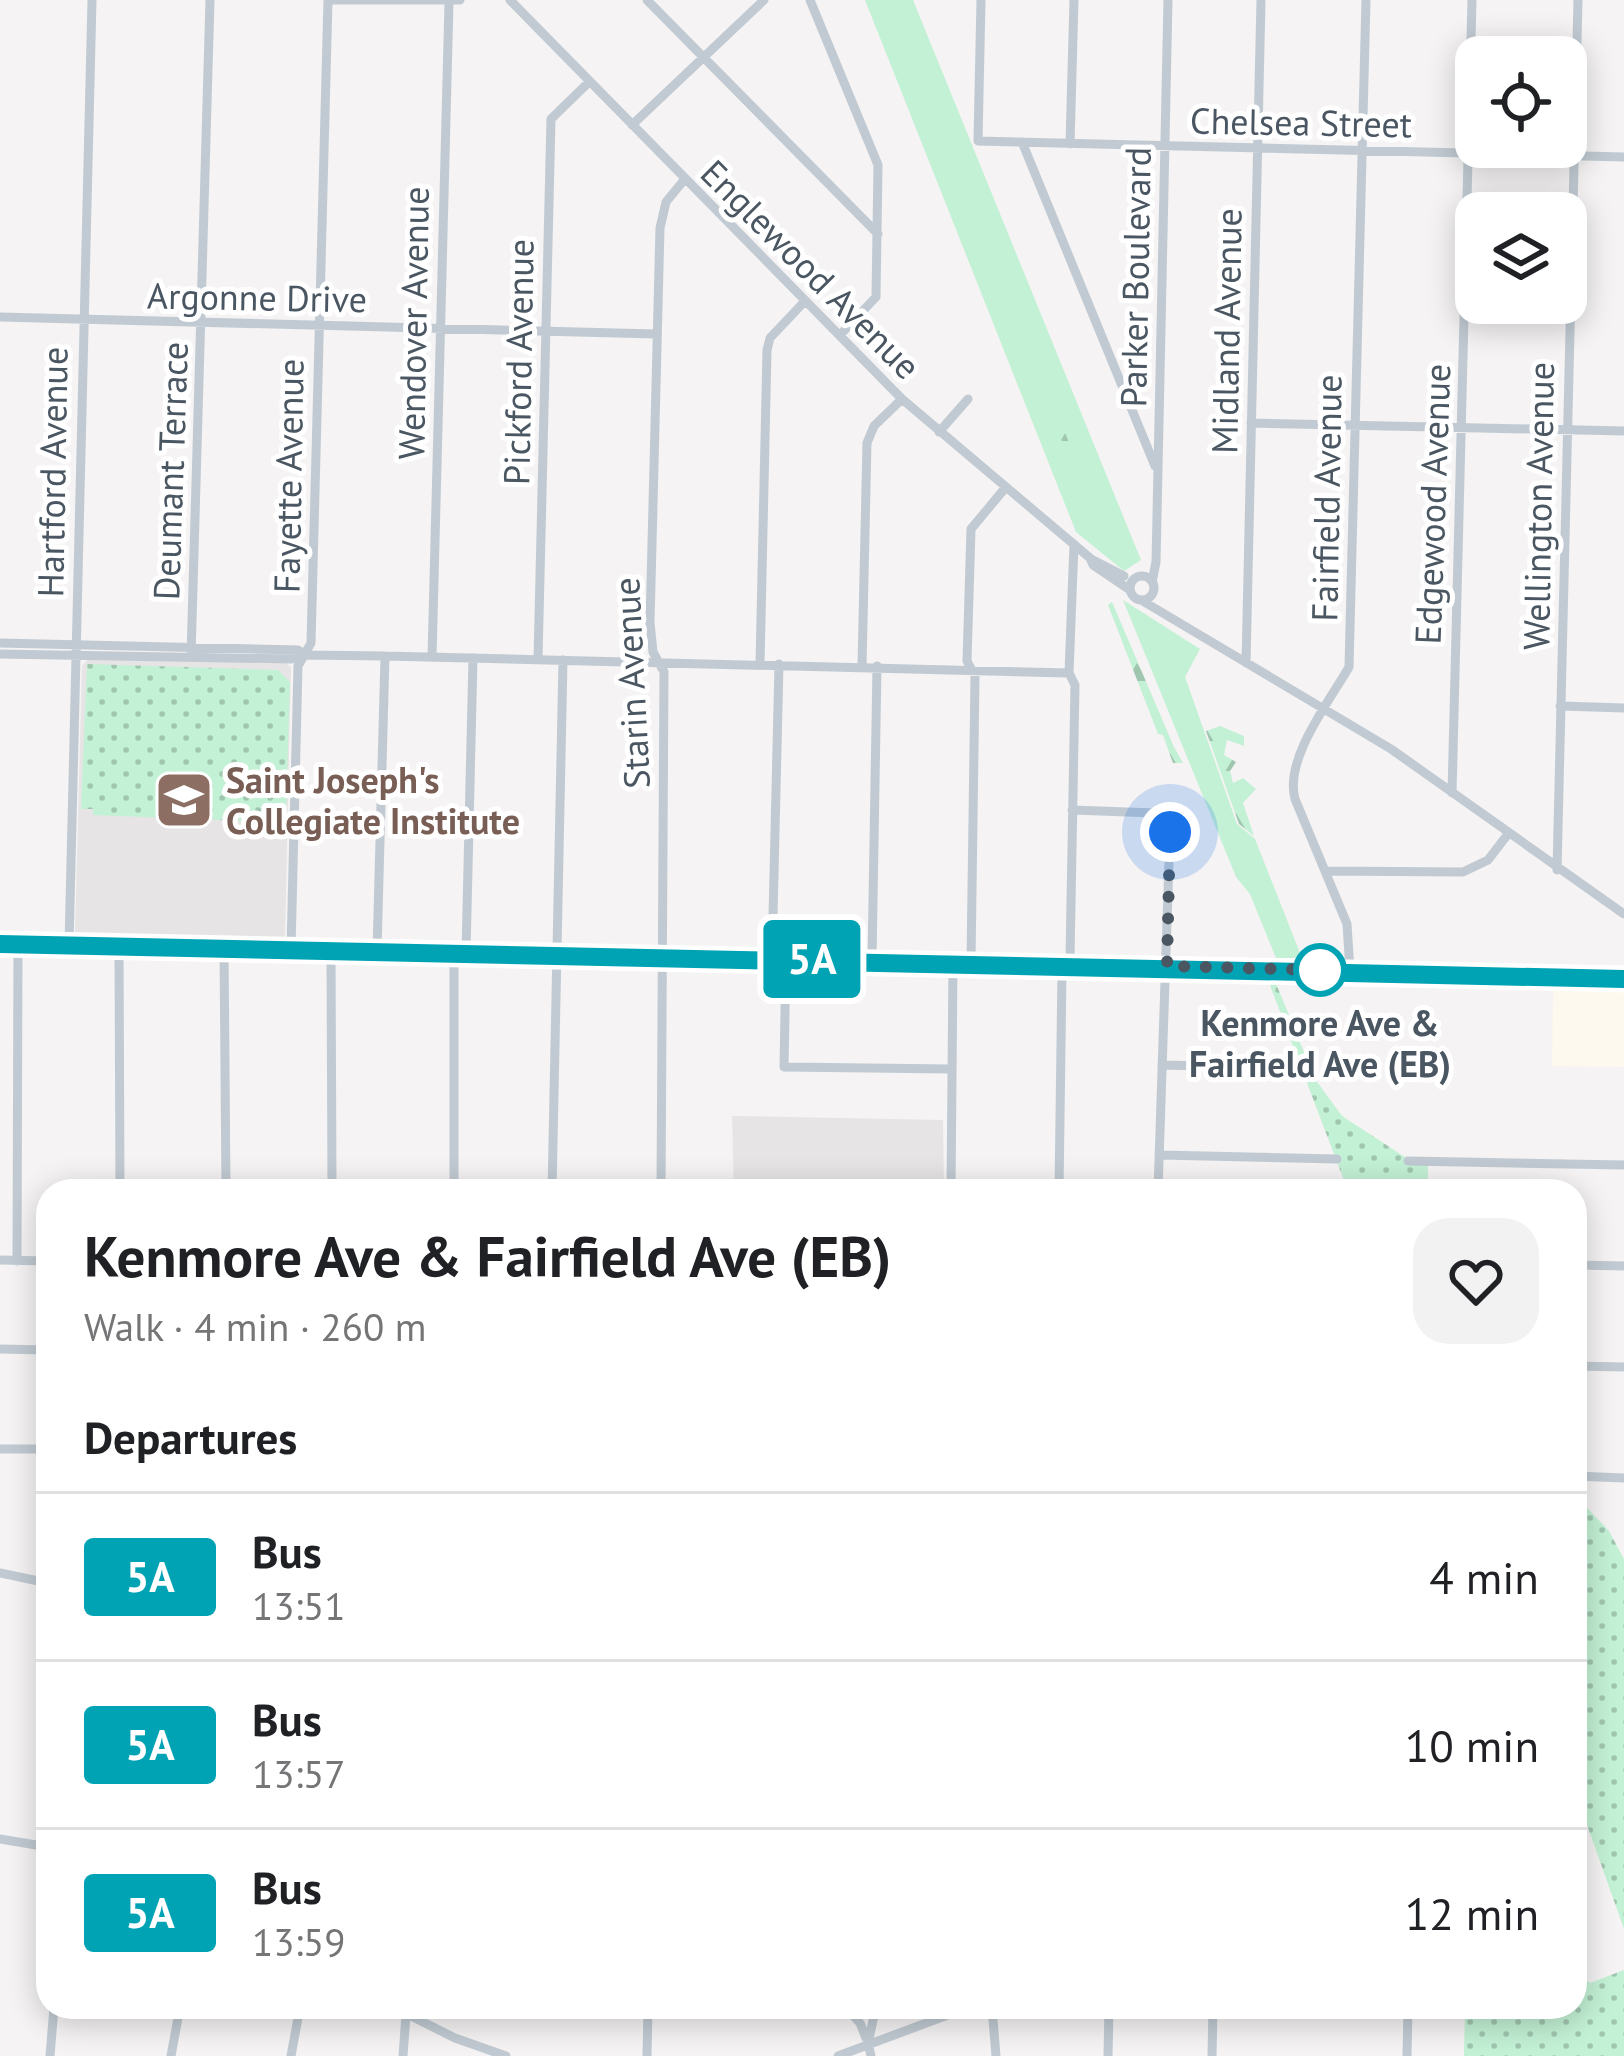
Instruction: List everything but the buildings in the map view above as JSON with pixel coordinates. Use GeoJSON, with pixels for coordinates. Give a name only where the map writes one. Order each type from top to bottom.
{"type":"FeatureCollection","features":[{"type":"Feature","properties":{"kind":"main road"},"geometry":{"type":"LineString","coordinates":[[0,944],[1624,979]]}},
{"type":"Feature","properties":{"kind":"street","name":"Hartford Avenue"},"geometry":{"type":"LineString","coordinates":[[69,945],[92,0]]}},
{"type":"Feature","properties":{"kind":"street","name":"Deumant Terrace"},"geometry":{"type":"LineString","coordinates":[[192,651],[210,0]]}},
{"type":"Feature","properties":{"kind":"street"},"geometry":{"type":"LineString","coordinates":[[330,0],[454,1]]}},
{"type":"Feature","properties":{"kind":"street","name":"Fayette Avenue"},"geometry":{"type":"LineString","coordinates":[[291,949],[298,666],[310,643],[330,0]]}},
{"type":"Feature","properties":{"kind":"street","name":"Englewood Avenue"},"geometry":{"type":"LineString","coordinates":[[509,0],[902,399],[1097,568],[1153,585]]}},
{"type":"Feature","properties":{"kind":"street"},"geometry":{"type":"LineString","coordinates":[[647,0],[878,234]]}},
{"type":"Feature","properties":{"kind":"street"},"geometry":{"type":"LineString","coordinates":[[632,125],[764,0]]}},
{"type":"Feature","properties":{"kind":"street"},"geometry":{"type":"LineString","coordinates":[[810,0],[878,165],[874,302],[840,335]]}},
{"type":"Feature","properties":{"kind":"street","name":"Chelsea Street"},"geometry":{"type":"LineString","coordinates":[[981,0],[978,141],[1455,153]]}},
{"type":"Feature","properties":{"kind":"street"},"geometry":{"type":"LineString","coordinates":[[1070,144],[1074,0]]}},
{"type":"Feature","properties":{"kind":"street","name":"Parker Boulevard"},"geometry":{"type":"LineString","coordinates":[[1153,585],[1168,0]]}},
{"type":"Feature","properties":{"kind":"street","name":"Midland Avenue"},"geometry":{"type":"LineString","coordinates":[[1246,663],[1261,0]]}},
{"type":"Feature","properties":{"kind":"street","name":"Fairfield Avenue"},"geometry":{"type":"LineString","coordinates":[[1350,971],[1349,932],[1292,780],[1296,760],[1349,668],[1366,0]]}},
{"type":"Feature","properties":{"kind":"street","name":"Edgewood Avenue"},"geometry":{"type":"LineString","coordinates":[[1471,36],[1472,0]]}},
{"type":"Feature","properties":{"kind":"street","name":"Wellington Avenue"},"geometry":{"type":"LineString","coordinates":[[1577,36],[1578,0]]}},
{"type":"Feature","properties":{"kind":"street","name":"Wendover Avenue"},"geometry":{"type":"LineString","coordinates":[[432,657],[454,1]]}},
{"type":"Feature","properties":{"kind":"street","name":"Pickford Avenue"},"geometry":{"type":"LineString","coordinates":[[538,659],[551,119],[589,82]]}},
{"type":"Feature","properties":{"kind":"street"},"geometry":{"type":"LineString","coordinates":[[1022,142],[1157,471]]}},
{"type":"Feature","properties":{"kind":"street","name":"Chelsea Street"},"geometry":{"type":"LineString","coordinates":[[1587,156],[1624,157]]}},
{"type":"Feature","properties":{"kind":"street","name":"Edgewood Avenue"},"geometry":{"type":"LineString","coordinates":[[1452,793],[1468,168]]}},
{"type":"Feature","properties":{"kind":"street","name":"Wellington Avenue"},"geometry":{"type":"LineString","coordinates":[[1557,870],[1574,168]]}},
{"type":"Feature","properties":{"kind":"street","name":"Starin Avenue"},"geometry":{"type":"LineString","coordinates":[[661,1179],[664,671],[653,652],[650,623],[662,214],[684,180]]}},
{"type":"Feature","properties":{"kind":"street"},"geometry":{"type":"LineString","coordinates":[[760,664],[766,350],[770,338],[805,301]]}},
{"type":"Feature","properties":{"kind":"street","name":"Argonne Drive"},"geometry":{"type":"LineString","coordinates":[[0,317],[658,334]]}},
{"type":"Feature","properties":{"kind":"street"},"geometry":{"type":"LineString","coordinates":[[939,432],[968,398]]}},
{"type":"Feature","properties":{"kind":"street"},"geometry":{"type":"LineString","coordinates":[[862,666],[867,443],[874,426],[902,399]]}},
{"type":"Feature","properties":{"kind":"street"},"geometry":{"type":"LineString","coordinates":[[1251,423],[1624,431]]}},
{"type":"Feature","properties":{"kind":"street"},"geometry":{"type":"LineString","coordinates":[[971,962],[975,676],[967,661],[971,529],[1006,487]]}},
{"type":"Feature","properties":{"kind":"street"},"geometry":{"type":"LineString","coordinates":[[1059,1179],[1062,971],[1070,958],[1075,685],[1069,673],[1074,544]]}},
{"type":"Feature","properties":{"kind":"street"},"geometry":{"type":"LineString","coordinates":[[1134,582],[1154,555]]}},
{"type":"Feature","properties":{"kind":"street","name":"Englewood Avenue"},"geometry":{"type":"LineString","coordinates":[[1134,582],[1141,600],[1391,748],[1624,914]]}},
{"type":"Feature","properties":{"kind":"street"},"geometry":{"type":"LineString","coordinates":[[1141,600],[1148,598],[1153,585]]}},
{"type":"Feature","properties":{"kind":"street"},"geometry":{"type":"LineString","coordinates":[[1153,585],[1166,613]]}},
{"type":"Feature","properties":{"kind":"street"},"geometry":{"type":"LineString","coordinates":[[0,643],[292,659],[385,656],[1069,673]]}},
{"type":"Feature","properties":{"kind":"street"},"geometry":{"type":"LineString","coordinates":[[0,654],[74,649]]}},
{"type":"Feature","properties":{"kind":"street"},"geometry":{"type":"LineString","coordinates":[[377,951],[385,656]]}},
{"type":"Feature","properties":{"kind":"street"},"geometry":{"type":"LineString","coordinates":[[454,1179],[473,658]]}},
{"type":"Feature","properties":{"kind":"street"},"geometry":{"type":"LineString","coordinates":[[552,1179],[563,660]]}},
{"type":"Feature","properties":{"kind":"street"},"geometry":{"type":"LineString","coordinates":[[779,664],[779,958],[784,1066],[952,1069]]}},
{"type":"Feature","properties":{"kind":"street"},"geometry":{"type":"LineString","coordinates":[[872,960],[877,666]]}},
{"type":"Feature","properties":{"kind":"street"},"geometry":{"type":"LineString","coordinates":[[1560,706],[1624,708]]}},
{"type":"Feature","properties":{"kind":"street"},"geometry":{"type":"LineString","coordinates":[[1072,811],[1155,813],[1166,820],[1170,832],[1159,1179]]}},
{"type":"Feature","properties":{"kind":"street"},"geometry":{"type":"LineString","coordinates":[[1324,871],[1462,872],[1488,860],[1508,834]]}},
{"type":"Feature","properties":{"kind":"street"},"geometry":{"type":"LineString","coordinates":[[17,1261],[18,944]]}},
{"type":"Feature","properties":{"kind":"street"},"geometry":{"type":"LineString","coordinates":[[119,946],[119,1179]]}},
{"type":"Feature","properties":{"kind":"street"},"geometry":{"type":"LineString","coordinates":[[224,948],[226,1179]]}},
{"type":"Feature","properties":{"kind":"street"},"geometry":{"type":"LineString","coordinates":[[331,950],[332,1179]]}},
{"type":"Feature","properties":{"kind":"street"},"geometry":{"type":"LineString","coordinates":[[951,1179],[953,962]]}},
{"type":"Feature","properties":{"kind":"street"},"geometry":{"type":"LineString","coordinates":[[1162,1065],[1296,1068]]}},
{"type":"Feature","properties":{"kind":"street"},"geometry":{"type":"LineString","coordinates":[[1160,1154],[1336,1159]]}},
{"type":"Feature","properties":{"kind":"street"},"geometry":{"type":"LineString","coordinates":[[1408,1161],[1624,1165]]}},
{"type":"Feature","properties":{"kind":"street"},"geometry":{"type":"LineString","coordinates":[[0,1261],[36,1262]]}},
{"type":"Feature","properties":{"kind":"street"},"geometry":{"type":"LineString","coordinates":[[1587,1265],[1624,1266]]}},
{"type":"Feature","properties":{"kind":"street"},"geometry":{"type":"LineString","coordinates":[[0,1349],[36,1350]]}},
{"type":"Feature","properties":{"kind":"street"},"geometry":{"type":"LineString","coordinates":[[1587,1366],[1624,1367]]}},
{"type":"Feature","properties":{"kind":"street"},"geometry":{"type":"LineString","coordinates":[[0,1449],[36,1449]]}},
{"type":"Feature","properties":{"kind":"street"},"geometry":{"type":"LineString","coordinates":[[1587,1476],[1624,1478]]}},
{"type":"Feature","properties":{"kind":"street"},"geometry":{"type":"LineString","coordinates":[[0,1573],[36,1580]]}},
{"type":"Feature","properties":{"kind":"street"},"geometry":{"type":"LineString","coordinates":[[0,1839],[36,1845]]}},
{"type":"Feature","properties":{"kind":"street"},"geometry":{"type":"LineString","coordinates":[[50,2056],[53,2019]]}},
{"type":"Feature","properties":{"kind":"street"},"geometry":{"type":"LineString","coordinates":[[171,2056],[179,2019]]}},
{"type":"Feature","properties":{"kind":"street"},"geometry":{"type":"LineString","coordinates":[[291,2056],[298,2019]]}},
{"type":"Feature","properties":{"kind":"street"},"geometry":{"type":"LineString","coordinates":[[403,2056],[406,2019]]}},
{"type":"Feature","properties":{"kind":"street"},"geometry":{"type":"LineString","coordinates":[[416,2019],[506,2056]]}},
{"type":"Feature","properties":{"kind":"street"},"geometry":{"type":"LineString","coordinates":[[647,2056],[649,2019]]}},
{"type":"Feature","properties":{"kind":"street"},"geometry":{"type":"LineString","coordinates":[[856,2019],[872,2056]]}},
{"type":"Feature","properties":{"kind":"street"},"geometry":{"type":"LineString","coordinates":[[868,2043],[873,2019]]}},
{"type":"Feature","properties":{"kind":"street"},"geometry":{"type":"LineString","coordinates":[[838,2056],[935,2019]]}},
{"type":"Feature","properties":{"kind":"street"},"geometry":{"type":"LineString","coordinates":[[993,2019],[996,2056]]}},
{"type":"Feature","properties":{"kind":"street"},"geometry":{"type":"LineString","coordinates":[[1108,2056],[1109,2019]]}},
{"type":"Feature","properties":{"kind":"street"},"geometry":{"type":"LineString","coordinates":[[1212,2056],[1213,2019]]}},
{"type":"Feature","properties":{"kind":"street"},"geometry":{"type":"LineString","coordinates":[[1407,2056],[1408,2019]]}},
{"type":"Feature","properties":{"kind":"shaded area","name":"Saint Joseph's Collegiate Institute"},"geometry":{"type":"Polygon","coordinates":[[[88,659],[286,663],[291,667],[285,936],[281,942],[80,939],[75,934],[82,666],[88,659]]]}},
{"type":"Feature","properties":{"kind":"shaded area"},"geometry":{"type":"Polygon","coordinates":[[[1553,988],[1624,990],[1624,1067],[1552,1066],[1553,988]]]}},
{"type":"Feature","properties":{"kind":"shaded area"},"geometry":{"type":"Polygon","coordinates":[[[732,1116],[943,1120],[944,1179],[734,1179],[732,1116]]]}},
{"type":"Feature","properties":{"kind":"green space"},"geometry":{"type":"Polygon","coordinates":[[[865,0],[913,0],[1141,560],[1124,571],[1076,532],[865,0]]]}},
{"type":"Feature","properties":{"kind":"green space"},"geometry":{"type":"Polygon","coordinates":[[[1065,433],[1076,458],[1084,461],[1092,486],[1089,490],[1103,506],[1096,519],[1071,472],[1061,438],[1065,433]]]}},
{"type":"Feature","properties":{"kind":"green space"},"geometry":{"type":"Polygon","coordinates":[[[1123,600],[1200,649],[1185,677],[1237,824],[1255,839],[1302,958],[1276,958],[1250,894],[1236,877],[1123,600]]]}},
{"type":"Feature","properties":{"kind":"green space"},"geometry":{"type":"Polygon","coordinates":[[[1112,602],[1183,763],[1173,763],[1163,735],[1158,734],[1108,605],[1112,602]]]}},
{"type":"Feature","properties":{"kind":"green space"},"geometry":{"type":"Polygon","coordinates":[[[87,664],[278,670],[290,682],[286,812],[279,822],[93,815],[93,809],[81,809],[87,664]]]}},
{"type":"Feature","properties":{"kind":"green space"},"geometry":{"type":"Polygon","coordinates":[[[1220,726],[1244,736],[1244,746],[1227,740],[1224,755],[1236,762],[1230,771],[1233,783],[1243,778],[1256,789],[1243,803],[1254,836],[1239,824],[1206,731],[1220,726]]]}},
{"type":"Feature","properties":{"kind":"green space"},"geometry":{"type":"Polygon","coordinates":[[[1268,980],[1275,981],[1315,1079],[1342,1116],[1408,1159],[1428,1165],[1428,1179],[1343,1179],[1268,980]]]}},
{"type":"Feature","properties":{"kind":"green space"},"geometry":{"type":"Polygon","coordinates":[[[1587,1508],[1609,1531],[1624,1559],[1624,1929],[1587,1825],[1587,1508]]]}},
{"type":"Feature","properties":{"kind":"green space"},"geometry":{"type":"Polygon","coordinates":[[[1624,1970],[1624,2056],[1464,2056],[1465,2019],[1587,2019],[1587,1981],[1624,1970]]]}},
{"type":"Feature","properties":{"kind":"bus line","name":"5A"},"geometry":{"type":"LineString","coordinates":[[0,944],[1624,979]]}},
{"type":"Feature","properties":{"kind":"place","name":"Saint Joseph's Collegiate Institute"},"geometry":{"type":"Point","coordinates":[184,800]}},
{"type":"Feature","properties":{"kind":"place","name":"Kenmore Ave & Fairfield Ave (EB)"},"geometry":{"type":"Point","coordinates":[1320,970]}},
{"type":"Feature","properties":{"kind":"route"},"geometry":{"type":"LineString","coordinates":[[1170,832],[1167,966],[1320,970]]}}]}
